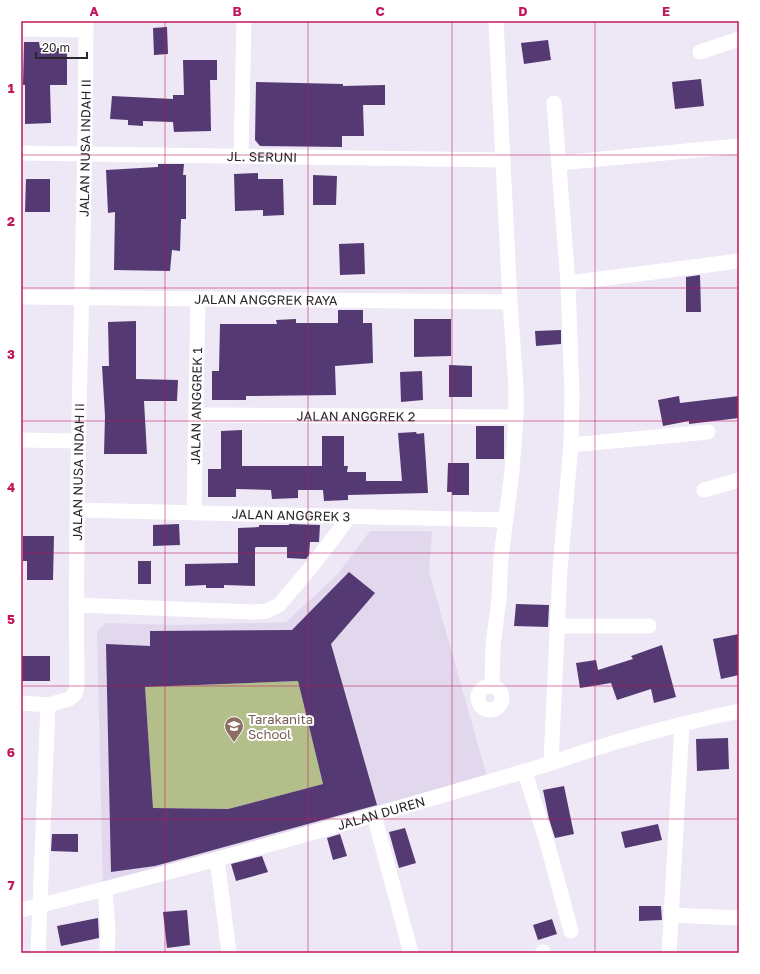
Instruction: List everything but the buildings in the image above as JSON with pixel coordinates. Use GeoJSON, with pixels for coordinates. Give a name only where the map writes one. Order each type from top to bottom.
{"type":"FeatureCollection","features":[{"type":"Feature","properties":{"kind":"street"},"geometry":{"type":"LineString","coordinates":[[241,156],[244,21]]}},
{"type":"Feature","properties":{"kind":"street"},"geometry":{"type":"LineString","coordinates":[[492,686],[494,645],[512,471],[516,417],[515,360],[510,302],[496,21]]}},
{"type":"Feature","properties":{"kind":"street"},"geometry":{"type":"LineString","coordinates":[[21,29],[86,26]]}},
{"type":"Feature","properties":{"kind":"street","name":"JALAN NUSA INDAH II"},"geometry":{"type":"LineString","coordinates":[[48,705],[69,699],[75,694],[77,685],[77,510],[86,26]]}},
{"type":"Feature","properties":{"kind":"street"},"geometry":{"type":"LineString","coordinates":[[700,52],[739,38]]}},
{"type":"Feature","properties":{"kind":"street"},"geometry":{"type":"LineString","coordinates":[[551,762],[560,569],[571,445],[572,394],[568,283],[554,103]]}},
{"type":"Feature","properties":{"kind":"street"},"geometry":{"type":"LineString","coordinates":[[559,163],[739,146]]}},
{"type":"Feature","properties":{"kind":"street","name":"JL. SERUNI"},"geometry":{"type":"LineString","coordinates":[[21,153],[503,160]]}},
{"type":"Feature","properties":{"kind":"street"},"geometry":{"type":"LineString","coordinates":[[568,283],[739,260]]}},
{"type":"Feature","properties":{"kind":"street","name":"JALAN ANGGREK RAYA"},"geometry":{"type":"LineString","coordinates":[[21,297],[510,302]]}},
{"type":"Feature","properties":{"kind":"street","name":"JALAN ANGGREK 1"},"geometry":{"type":"LineString","coordinates":[[194,512],[198,299]]}},
{"type":"Feature","properties":{"kind":"street","name":"JALAN ANGGREK 2"},"geometry":{"type":"LineString","coordinates":[[196,415],[516,417]]}},
{"type":"Feature","properties":{"kind":"street"},"geometry":{"type":"LineString","coordinates":[[571,445],[708,432]]}},
{"type":"Feature","properties":{"kind":"street"},"geometry":{"type":"LineString","coordinates":[[21,440],[78,441]]}},
{"type":"Feature","properties":{"kind":"street"},"geometry":{"type":"LineString","coordinates":[[704,490],[739,480]]}},
{"type":"Feature","properties":{"kind":"street","name":"JALAN ANGGREK 3"},"geometry":{"type":"LineString","coordinates":[[77,510],[506,520]]}},
{"type":"Feature","properties":{"kind":"street"},"geometry":{"type":"LineString","coordinates":[[76,605],[253,612],[267,611],[279,605],[312,566],[350,516]]}},
{"type":"Feature","properties":{"kind":"street"},"geometry":{"type":"LineString","coordinates":[[558,626],[649,626]]}},
{"type":"Feature","properties":{"kind":"street"},"geometry":{"type":"LineString","coordinates":[[21,703],[48,705],[38,953]]}},
{"type":"Feature","properties":{"kind":"street","name":"JALAN DUREN"},"geometry":{"type":"LineString","coordinates":[[21,910],[217,859],[374,815],[524,772],[551,762],[633,737],[739,711]]}},
{"type":"Feature","properties":{"kind":"street"},"geometry":{"type":"LineString","coordinates":[[669,953],[682,724]]}},
{"type":"Feature","properties":{"kind":"street"},"geometry":{"type":"LineString","coordinates":[[524,772],[548,846],[571,931]]}},
{"type":"Feature","properties":{"kind":"street"},"geometry":{"type":"LineString","coordinates":[[374,815],[411,953]]}},
{"type":"Feature","properties":{"kind":"street"},"geometry":{"type":"LineString","coordinates":[[217,859],[228,953]]}},
{"type":"Feature","properties":{"kind":"street"},"geometry":{"type":"LineString","coordinates":[[105,889],[108,930],[107,953]]}},
{"type":"Feature","properties":{"kind":"street"},"geometry":{"type":"LineString","coordinates":[[671,915],[739,918]]}},
{"type":"Feature","properties":{"kind":"shaded area"},"geometry":{"type":"Polygon","coordinates":[[[370,531],[432,531],[429,572],[488,780],[103,889],[97,631],[106,623],[178,625],[286,622],[337,575],[370,531]]]}},
{"type":"Feature","properties":{"kind":"green space"},"geometry":{"type":"Polygon","coordinates":[[[298,681],[323,784],[228,809],[153,808],[145,687],[298,681]]]}},
{"type":"Feature","properties":{"kind":"place","name":"Tarakanita School"},"geometry":{"type":"Point","coordinates":[234,743]}}]}
